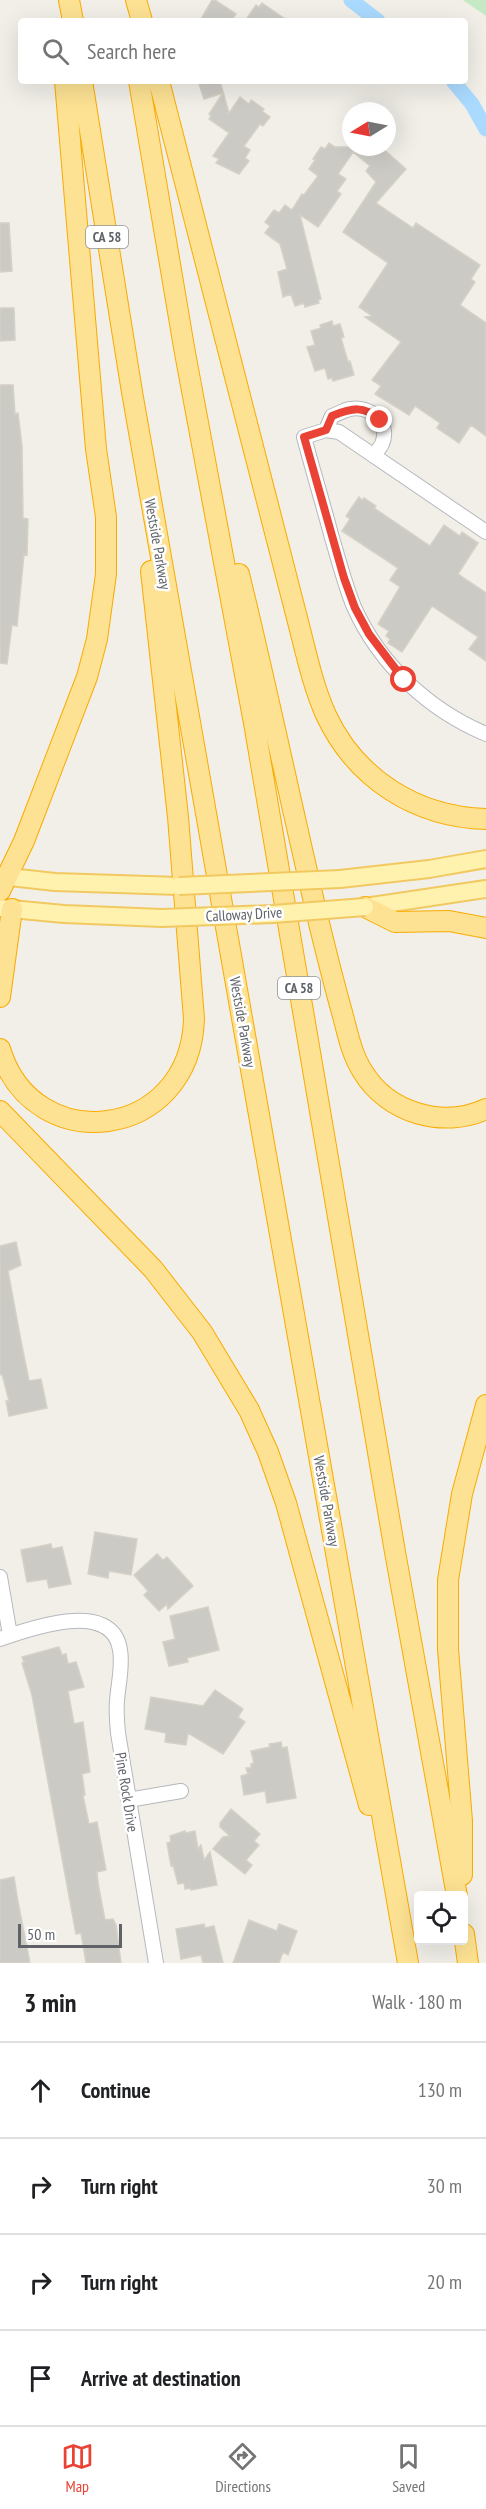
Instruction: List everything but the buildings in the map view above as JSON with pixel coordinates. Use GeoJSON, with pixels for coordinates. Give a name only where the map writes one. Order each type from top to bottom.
{"type":"FeatureCollection","features":[{"type":"Feature","properties":{"kind":"highway"},"geometry":{"type":"LineString","coordinates":[[61,0],[61,18]]}},
{"type":"Feature","properties":{"kind":"highway"},"geometry":{"type":"LineString","coordinates":[[69,0],[72,18]]}},
{"type":"Feature","properties":{"kind":"highway"},"geometry":{"type":"LineString","coordinates":[[125,0],[128,18]]}},
{"type":"Feature","properties":{"kind":"highway"},"geometry":{"type":"LineString","coordinates":[[136,0],[141,18]]}},
{"type":"Feature","properties":{"kind":"highway"},"geometry":{"type":"LineString","coordinates":[[2,881],[24,842],[87,677],[97,639],[106,574],[106,517],[96,449],[65,84]]}},
{"type":"Feature","properties":{"kind":"highway","name":"Westside Parkway"},"geometry":{"type":"LineString","coordinates":[[82,84],[132,392],[408,1963]]}},
{"type":"Feature","properties":{"kind":"highway","name":"CA 58"},"geometry":{"type":"LineString","coordinates":[[140,84],[185,353],[256,735],[395,1552],[456,1891]]}},
{"type":"Feature","properties":{"kind":"highway"},"geometry":{"type":"LineString","coordinates":[[160,84],[299,626],[326,714],[344,747],[358,764],[387,789],[431,810],[449,815],[486,819]]}},
{"type":"Feature","properties":{"kind":"highway"},"geometry":{"type":"LineString","coordinates":[[185,353],[259,658],[328,962],[356,1058],[373,1085],[399,1106],[414,1112],[446,1118],[462,1118],[486,1109]]}},
{"type":"Feature","properties":{"kind":"highway"},"geometry":{"type":"LineString","coordinates":[[0,1049],[6,1067],[15,1081],[42,1107],[61,1116],[98,1122],[121,1119],[140,1112],[156,1102],[182,1072],[194,1039],[178,817],[132,392]]}},
{"type":"Feature","properties":{"kind":"highway"},"geometry":{"type":"LineString","coordinates":[[364,907],[395,922],[449,921],[486,928]]}},
{"type":"Feature","properties":{"kind":"highway"},"geometry":{"type":"LineString","coordinates":[[0,997],[6,909]]}},
{"type":"Feature","properties":{"kind":"highway"},"geometry":{"type":"LineString","coordinates":[[0,1112],[174,1293],[202,1332],[249,1410],[268,1452],[286,1503],[400,1920]]}},
{"type":"Feature","properties":{"kind":"highway"},"geometry":{"type":"LineString","coordinates":[[463,1891],[462,1821],[448,1649],[448,1580],[462,1494],[486,1405]]}},
{"type":"Feature","properties":{"kind":"highway"},"geometry":{"type":"LineString","coordinates":[[466,1945],[468,1963]]}},
{"type":"Feature","properties":{"kind":"main road","name":"Calloway Drive"},"geometry":{"type":"LineString","coordinates":[[2,881],[230,885],[340,879],[419,870],[486,859]]}},
{"type":"Feature","properties":{"kind":"main road","name":"Calloway Drive"},"geometry":{"type":"LineString","coordinates":[[6,909],[110,917],[236,915],[364,907],[486,889]]}},
{"type":"Feature","properties":{"kind":"street"},"geometry":{"type":"LineString","coordinates":[[326,430],[332,416],[351,409],[363,408],[380,420],[384,434],[382,443],[374,456]]}},
{"type":"Feature","properties":{"kind":"street"},"geometry":{"type":"LineString","coordinates":[[486,532],[339,432],[326,430],[304,437],[344,578],[355,608],[369,634],[404,680],[449,716],[486,734]]}},
{"type":"Feature","properties":{"kind":"street"},"geometry":{"type":"LineString","coordinates":[[0,1576],[5,1637]]}},
{"type":"Feature","properties":{"kind":"street","name":"Pine Rock Drive"},"geometry":{"type":"LineString","coordinates":[[5,1637],[53,1624],[84,1620],[104,1625],[118,1641],[121,1652],[117,1702],[118,1733],[156,1963]]}},
{"type":"Feature","properties":{"kind":"street"},"geometry":{"type":"LineString","coordinates":[[128,1800],[181,1791]]}},
{"type":"Feature","properties":{"kind":"green space"},"geometry":{"type":"Polygon","coordinates":[[[463,0],[486,0],[486,16],[463,0]]]}},
{"type":"Feature","properties":{"kind":"waterway"},"geometry":{"type":"LineString","coordinates":[[351,0],[374,18]]}},
{"type":"Feature","properties":{"kind":"waterway"},"geometry":{"type":"LineString","coordinates":[[455,84],[472,104],[486,129]]}},
{"type":"Feature","properties":{"kind":"route"},"geometry":{"type":"LineString","coordinates":[[380,420],[363,408],[351,409],[332,416],[326,430],[304,437],[344,578],[355,608],[369,634],[404,680]]}}]}
